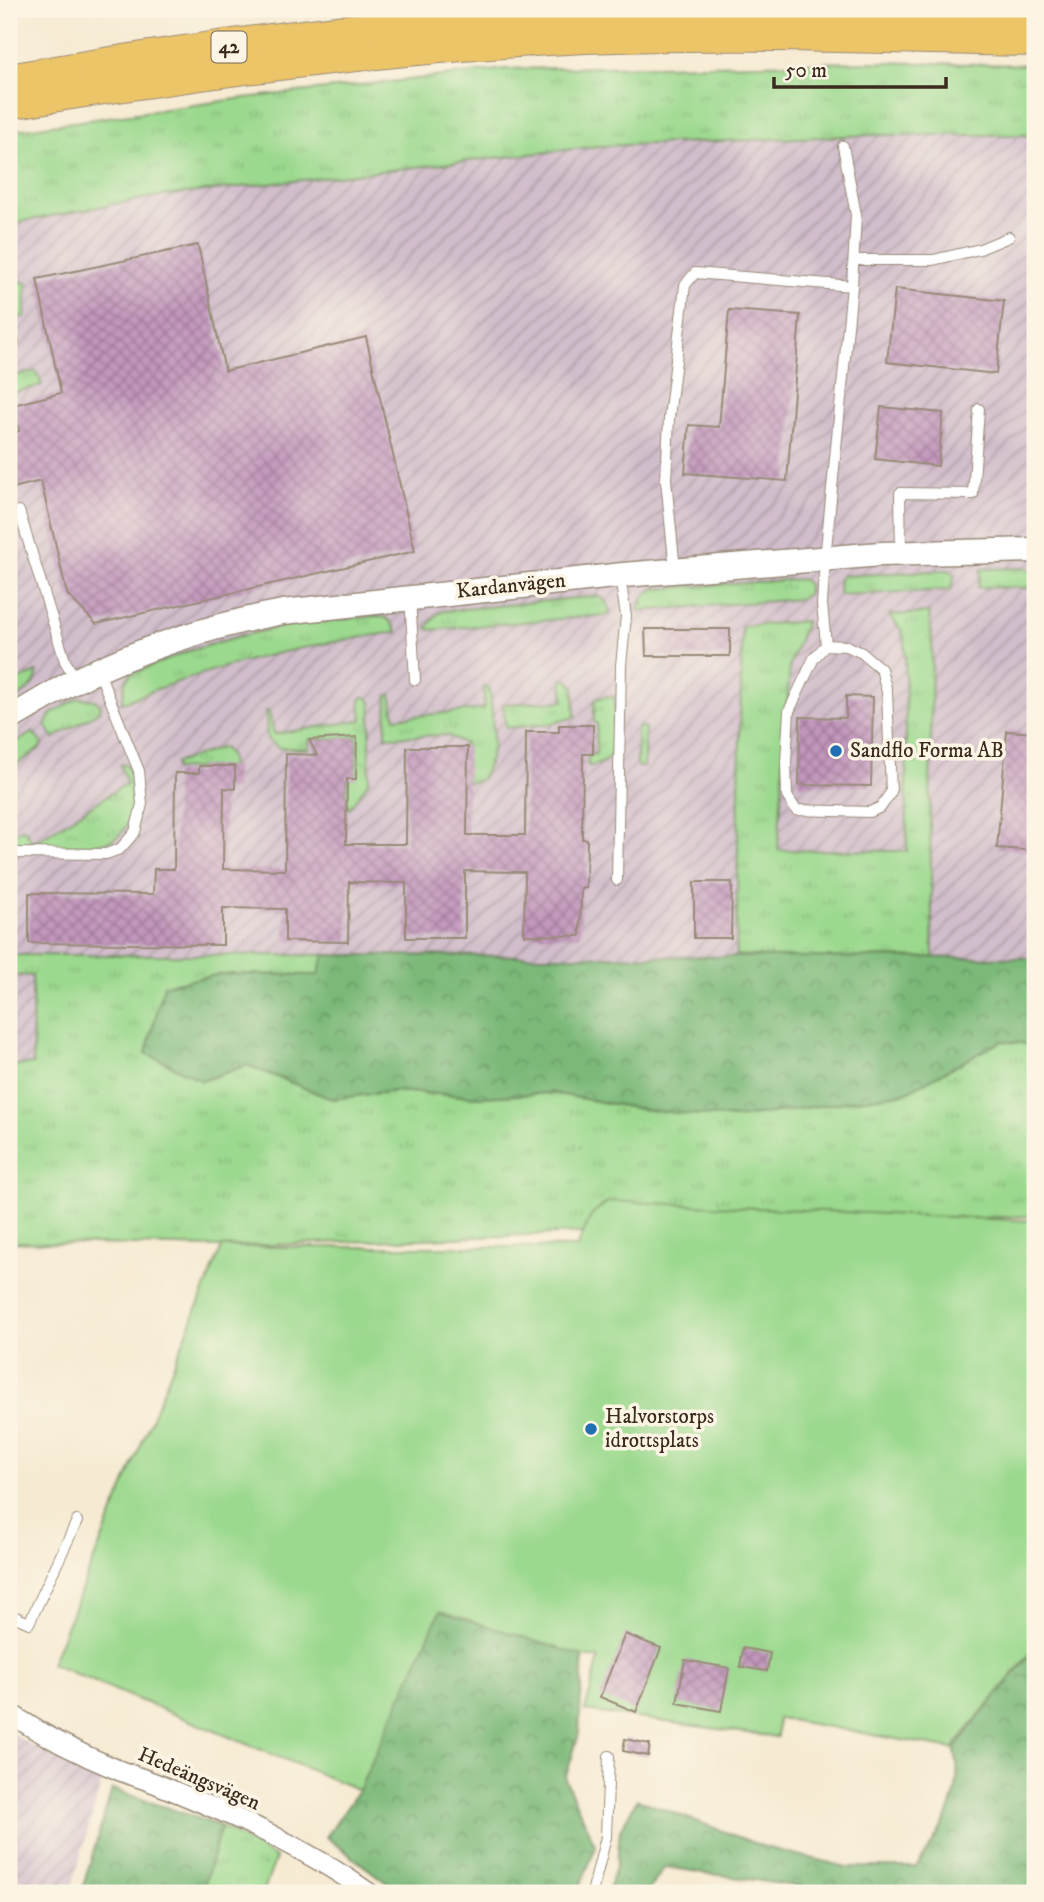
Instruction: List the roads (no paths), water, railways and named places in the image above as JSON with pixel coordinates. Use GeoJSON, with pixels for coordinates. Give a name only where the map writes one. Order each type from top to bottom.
{"type":"FeatureCollection","features":[{"type":"Feature","properties":{"kind":"main road","name":"42"},"geometry":{"type":"LineString","coordinates":[[9,80],[121,61],[348,31],[450,21],[719,11],[1035,16]]}},
{"type":"Feature","properties":{"kind":"main road","name":"42"},"geometry":{"type":"LineString","coordinates":[[9,103],[139,82],[349,55],[452,45],[588,37],[1035,40]]}},
{"type":"Feature","properties":{"kind":"street","name":"Kardanvägen"},"geometry":{"type":"LineString","coordinates":[[9,719],[87,675],[178,639],[251,618],[304,609],[675,570],[901,553],[1035,550]]}},
{"type":"Feature","properties":{"kind":"street","name":"Hedeängsvägen"},"geometry":{"type":"LineString","coordinates":[[9,1713],[116,1769],[162,1786],[285,1841],[334,1868],[369,1893]]}},
{"type":"Feature","properties":{"kind":"lane"},"geometry":{"type":"LineString","coordinates":[[826,645],[847,646],[862,653],[881,669],[887,692],[891,792],[881,807],[870,812],[796,810],[787,796],[789,710],[814,658],[826,645],[822,604],[825,558],[852,286],[856,215],[843,146]]}},
{"type":"Feature","properties":{"kind":"lane"},"geometry":{"type":"LineString","coordinates":[[854,260],[933,260],[980,249],[1009,237]]}},
{"type":"Feature","properties":{"kind":"lane"},"geometry":{"type":"LineString","coordinates":[[675,570],[666,480],[669,418],[685,285],[695,273],[852,286]]}},
{"type":"Feature","properties":{"kind":"lane"},"geometry":{"type":"LineString","coordinates":[[901,553],[900,493],[973,494],[979,409]]}},
{"type":"Feature","properties":{"kind":"lane"},"geometry":{"type":"LineString","coordinates":[[9,853],[106,854],[120,849],[135,832],[142,804],[139,771],[87,675],[65,661],[19,511]]}},
{"type":"Feature","properties":{"kind":"lane"},"geometry":{"type":"LineString","coordinates":[[617,880],[621,665],[626,616],[619,575]]}},
{"type":"Feature","properties":{"kind":"lane"},"geometry":{"type":"LineString","coordinates":[[410,597],[415,680]]}},
{"type":"Feature","properties":{"kind":"lane"},"geometry":{"type":"LineString","coordinates":[[9,1614],[29,1623],[77,1521]]}},
{"type":"Feature","properties":{"kind":"lane"},"geometry":{"type":"LineString","coordinates":[[592,1893],[606,1837],[608,1756]]}},
{"type":"Feature","properties":{"kind":"place","name":"Sandflo Forma AB"},"geometry":{"type":"Point","coordinates":[836,751]}},
{"type":"Feature","properties":{"kind":"place","name":"Halvorstorps idrottsplats"},"geometry":{"type":"Point","coordinates":[591,1429]}}]}
